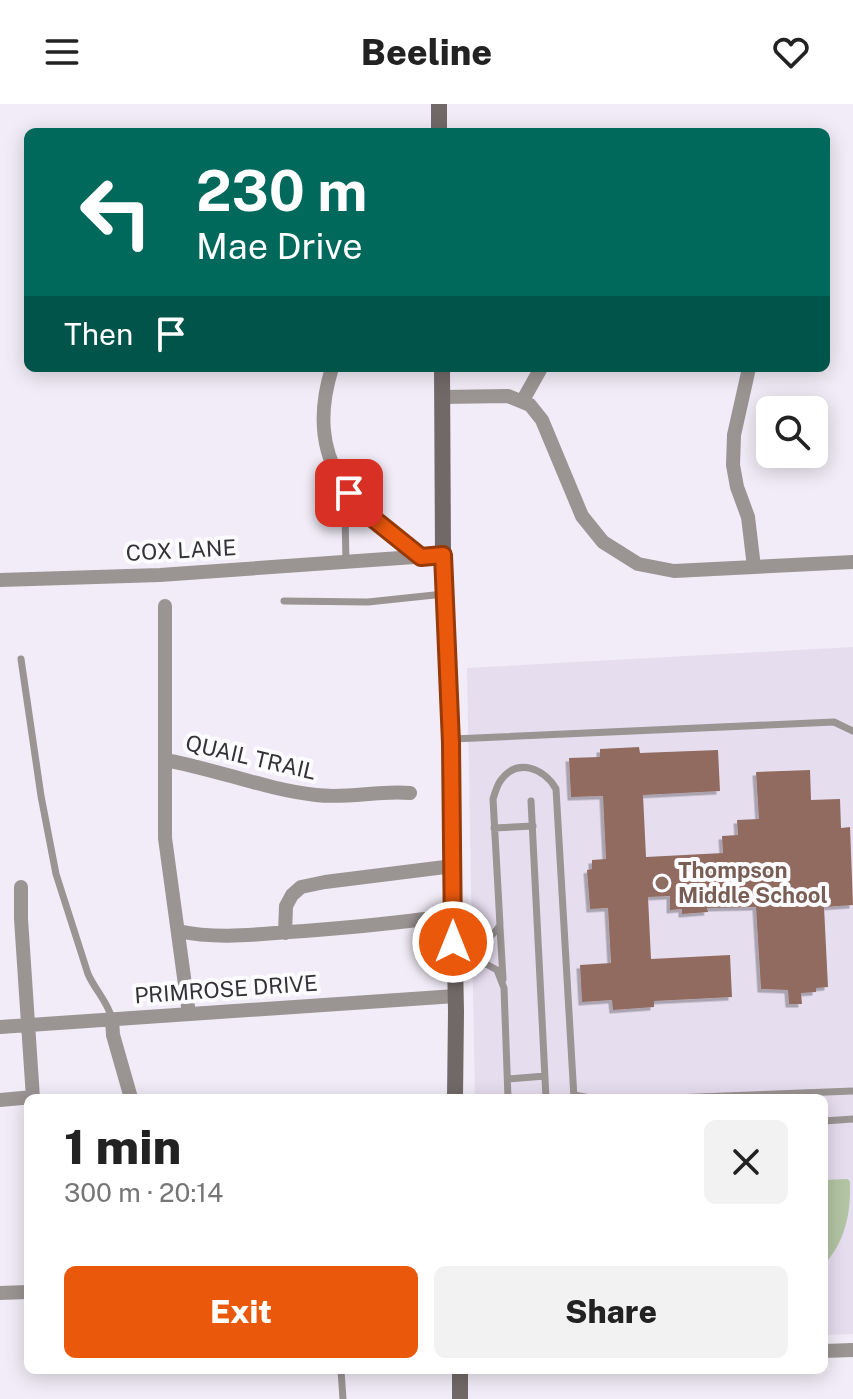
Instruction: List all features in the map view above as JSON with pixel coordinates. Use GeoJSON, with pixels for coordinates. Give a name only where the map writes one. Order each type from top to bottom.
{"type":"FeatureCollection","features":[{"type":"Feature","properties":{"kind":"street"},"geometry":{"type":"LineString","coordinates":[[439,104],[439,128]]}},
{"type":"Feature","properties":{"kind":"street"},"geometry":{"type":"LineString","coordinates":[[331,372],[324,408],[326,447],[336,474],[374,520],[421,557]]}},
{"type":"Feature","properties":{"kind":"street"},"geometry":{"type":"LineString","coordinates":[[442,372],[443,555],[451,739],[456,996],[455,1094]]}},
{"type":"Feature","properties":{"kind":"street"},"geometry":{"type":"LineString","coordinates":[[523,400],[539,372]]}},
{"type":"Feature","properties":{"kind":"street"},"geometry":{"type":"LineString","coordinates":[[748,372],[734,435],[733,465],[748,517],[754,567]]}},
{"type":"Feature","properties":{"kind":"street"},"geometry":{"type":"LineString","coordinates":[[442,397],[508,396],[523,400],[535,409],[582,516],[613,551],[638,564],[661,570],[853,562]]}},
{"type":"Feature","properties":{"kind":"street","name":"COX LANE"},"geometry":{"type":"LineString","coordinates":[[0,580],[160,575],[443,555]]}},
{"type":"Feature","properties":{"kind":"street"},"geometry":{"type":"LineString","coordinates":[[165,606],[165,760]]}},
{"type":"Feature","properties":{"kind":"street","name":"QUAIL TRAIL"},"geometry":{"type":"LineString","coordinates":[[189,1014],[165,838],[165,760],[256,784],[318,796],[391,791],[410,793]]}},
{"type":"Feature","properties":{"kind":"street"},"geometry":{"type":"LineString","coordinates":[[285,933],[286,906],[301,887],[453,866]]}},
{"type":"Feature","properties":{"kind":"street"},"geometry":{"type":"LineString","coordinates":[[21,887],[33,1094]]}},
{"type":"Feature","properties":{"kind":"street"},"geometry":{"type":"LineString","coordinates":[[178,931],[204,937],[368,927],[424,919]]}},
{"type":"Feature","properties":{"kind":"street","name":"PRIMROSE DRIVE"},"geometry":{"type":"LineString","coordinates":[[0,1027],[456,996]]}},
{"type":"Feature","properties":{"kind":"street"},"geometry":{"type":"LineString","coordinates":[[112,1019],[117,1053],[130,1094]]}},
{"type":"Feature","properties":{"kind":"street"},"geometry":{"type":"LineString","coordinates":[[0,1100],[24,1098]]}},
{"type":"Feature","properties":{"kind":"street"},"geometry":{"type":"LineString","coordinates":[[0,1293],[24,1292]]}},
{"type":"Feature","properties":{"kind":"street"},"geometry":{"type":"LineString","coordinates":[[828,1351],[853,1350]]}},
{"type":"Feature","properties":{"kind":"street"},"geometry":{"type":"LineString","coordinates":[[460,1374],[460,1399]]}},
{"type":"Feature","properties":{"kind":"lane"},"geometry":{"type":"LineString","coordinates":[[346,562],[345,514],[356,501]]}},
{"type":"Feature","properties":{"kind":"lane"},"geometry":{"type":"LineString","coordinates":[[284,601],[368,602],[444,594]]}},
{"type":"Feature","properties":{"kind":"lane"},"geometry":{"type":"LineString","coordinates":[[21,659],[56,874],[88,974],[109,1005],[112,1019]]}},
{"type":"Feature","properties":{"kind":"lane"},"geometry":{"type":"LineString","coordinates":[[451,739],[834,722],[853,731]]}},
{"type":"Feature","properties":{"kind":"lane"},"geometry":{"type":"LineString","coordinates":[[508,1094],[493,799],[500,780],[513,770],[530,768],[548,776],[556,789],[574,1094]]}},
{"type":"Feature","properties":{"kind":"lane"},"geometry":{"type":"LineString","coordinates":[[531,801],[546,1094]]}},
{"type":"Feature","properties":{"kind":"lane"},"geometry":{"type":"LineString","coordinates":[[494,828],[533,826]]}},
{"type":"Feature","properties":{"kind":"lane"},"geometry":{"type":"LineString","coordinates":[[453,942],[483,941],[494,936],[500,925]]}},
{"type":"Feature","properties":{"kind":"lane"},"geometry":{"type":"LineString","coordinates":[[454,965],[486,964],[497,970],[504,988]]}},
{"type":"Feature","properties":{"kind":"lane"},"geometry":{"type":"LineString","coordinates":[[508,1079],[545,1076]]}},
{"type":"Feature","properties":{"kind":"lane"},"geometry":{"type":"LineString","coordinates":[[776,1094],[853,1091]]}},
{"type":"Feature","properties":{"kind":"lane"},"geometry":{"type":"LineString","coordinates":[[828,1121],[853,1119]]}},
{"type":"Feature","properties":{"kind":"lane"},"geometry":{"type":"LineString","coordinates":[[341,1374],[343,1399]]}},
{"type":"Feature","properties":{"kind":"shaded area","name":"Thompson Middle School"},"geometry":{"type":"Polygon","coordinates":[[[853,647],[853,1334],[828,1335],[828,1094],[475,1094],[467,668],[853,647]]]}},
{"type":"Feature","properties":{"kind":"green space"},"geometry":{"type":"Polygon","coordinates":[[[848,1179],[850,1194],[845,1226],[828,1260],[828,1180],[848,1179]]]}},
{"type":"Feature","properties":{"kind":"building"},"geometry":{"type":"Polygon","coordinates":[[[639,747],[640,753],[718,750],[720,791],[643,795],[646,857],[723,853],[722,836],[738,835],[737,820],[759,819],[756,772],[810,770],[811,800],[840,799],[841,828],[850,827],[853,905],[824,907],[828,987],[801,993],[802,1004],[789,1004],[788,990],[761,989],[756,907],[707,908],[708,912],[682,914],[682,909],[670,910],[670,896],[648,897],[651,959],[730,955],[732,997],[654,1001],[654,1007],[613,1010],[612,1000],[582,1002],[580,965],[611,963],[608,908],[590,909],[587,870],[592,869],[592,860],[606,859],[603,796],[571,797],[569,758],[600,757],[600,749],[639,747]]]}},
{"type":"Feature","properties":{"kind":"place","name":"Thompson Middle School"},"geometry":{"type":"Point","coordinates":[662,883]}},
{"type":"Feature","properties":{"kind":"route"},"geometry":{"type":"LineString","coordinates":[[349,493],[370,516],[421,557],[443,555],[451,743],[453,942]]}}]}
